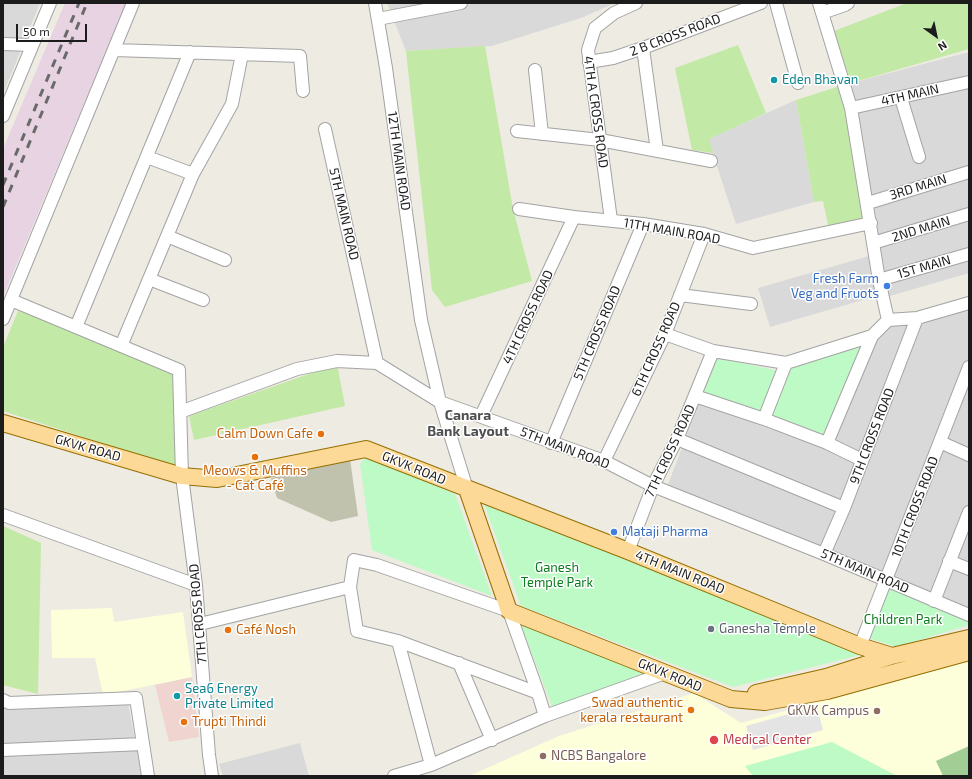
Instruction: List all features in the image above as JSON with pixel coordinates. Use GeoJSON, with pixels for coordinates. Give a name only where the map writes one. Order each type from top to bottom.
{"type":"FeatureCollection","features":[{"type":"Feature","properties":{"kind":"main road","name":"GKVK ROAD"},"geometry":{"type":"LineString","coordinates":[[3,423],[182,476],[217,479],[366,449],[467,489]]}},
{"type":"Feature","properties":{"kind":"main road","name":"4TH MAIN ROAD"},"geometry":{"type":"LineString","coordinates":[[467,489],[628,551],[860,646],[892,656]]}},
{"type":"Feature","properties":{"kind":"main road"},"geometry":{"type":"LineString","coordinates":[[467,489],[509,612]]}},
{"type":"Feature","properties":{"kind":"main road","name":"GKVK ROAD"},"geometry":{"type":"LineString","coordinates":[[509,612],[731,699],[765,702],[827,691],[969,638]]}},
{"type":"Feature","properties":{"kind":"main road","name":"GKVK ROAD"},"geometry":{"type":"LineString","coordinates":[[731,699],[826,677],[892,656],[912,660],[969,652]]}},
{"type":"Feature","properties":{"kind":"street"},"geometry":{"type":"LineString","coordinates":[[3,116],[50,3]]}},
{"type":"Feature","properties":{"kind":"street"},"geometry":{"type":"LineString","coordinates":[[3,319],[133,3]]}},
{"type":"Feature","properties":{"kind":"street","name":"12TH MAIN ROAD"},"geometry":{"type":"LineString","coordinates":[[375,3],[386,68],[421,320],[440,402],[467,489]]}},
{"type":"Feature","properties":{"kind":"street"},"geometry":{"type":"LineString","coordinates":[[378,19],[461,3]]}},
{"type":"Feature","properties":{"kind":"street","name":"4TH A CROSS ROAD"},"geometry":{"type":"LineString","coordinates":[[611,220],[588,50],[595,28],[614,13],[636,3]]}},
{"type":"Feature","properties":{"kind":"street","name":"2 B CROSS ROAD"},"geometry":{"type":"LineString","coordinates":[[589,62],[613,58],[644,48],[760,3]]}},
{"type":"Feature","properties":{"kind":"street"},"geometry":{"type":"LineString","coordinates":[[776,3],[798,83]]}},
{"type":"Feature","properties":{"kind":"street"},"geometry":{"type":"LineString","coordinates":[[848,3],[845,5],[820,8],[851,108],[868,203],[879,280],[888,320]]}},
{"type":"Feature","properties":{"kind":"street"},"geometry":{"type":"LineString","coordinates":[[3,44],[32,45]]}},
{"type":"Feature","properties":{"kind":"street"},"geometry":{"type":"LineString","coordinates":[[644,48],[656,151]]}},
{"type":"Feature","properties":{"kind":"street"},"geometry":{"type":"LineString","coordinates":[[114,50],[300,56],[303,91]]}},
{"type":"Feature","properties":{"kind":"street"},"geometry":{"type":"LineString","coordinates":[[76,327],[190,52]]}},
{"type":"Feature","properties":{"kind":"street"},"geometry":{"type":"LineString","coordinates":[[11,300],[121,346],[193,174],[232,104],[242,54]]}},
{"type":"Feature","properties":{"kind":"street"},"geometry":{"type":"LineString","coordinates":[[535,70],[542,134]]}},
{"type":"Feature","properties":{"kind":"street","name":"4TH MAIN"},"geometry":{"type":"LineString","coordinates":[[851,108],[969,82]]}},
{"type":"Feature","properties":{"kind":"street"},"geometry":{"type":"LineString","coordinates":[[901,98],[919,157]]}},
{"type":"Feature","properties":{"kind":"street","name":"5TH MAIN ROAD"},"geometry":{"type":"LineString","coordinates":[[325,129],[377,363],[440,402],[604,461],[653,486],[824,554],[969,615]]}},
{"type":"Feature","properties":{"kind":"street"},"geometry":{"type":"LineString","coordinates":[[517,131],[600,140],[711,161]]}},
{"type":"Feature","properties":{"kind":"street"},"geometry":{"type":"LineString","coordinates":[[146,157],[193,174]]}},
{"type":"Feature","properties":{"kind":"street","name":"3RD MAIN"},"geometry":{"type":"LineString","coordinates":[[868,203],[969,172]]}},
{"type":"Feature","properties":{"kind":"street","name":"11TH MAIN ROAD"},"geometry":{"type":"LineString","coordinates":[[519,209],[574,217],[643,224],[704,234],[753,248],[871,223]]}},
{"type":"Feature","properties":{"kind":"street","name":"2ND MAIN"},"geometry":{"type":"LineString","coordinates":[[873,243],[969,214]]}},
{"type":"Feature","properties":{"kind":"street","name":"4TH CROSS ROAD"},"geometry":{"type":"LineString","coordinates":[[481,416],[574,217]]}},
{"type":"Feature","properties":{"kind":"street","name":"5TH CROSS ROAD"},"geometry":{"type":"LineString","coordinates":[[551,443],[643,224]]}},
{"type":"Feature","properties":{"kind":"street","name":"6TH CROSS ROAD"},"geometry":{"type":"LineString","coordinates":[[604,461],[665,334],[704,234]]}},
{"type":"Feature","properties":{"kind":"street"},"geometry":{"type":"LineString","coordinates":[[167,236],[225,260]]}},
{"type":"Feature","properties":{"kind":"street","name":"1ST MAIN"},"geometry":{"type":"LineString","coordinates":[[879,280],[969,254]]}},
{"type":"Feature","properties":{"kind":"street"},"geometry":{"type":"LineString","coordinates":[[149,279],[203,300]]}},
{"type":"Feature","properties":{"kind":"street"},"geometry":{"type":"LineString","coordinates":[[680,294],[751,304]]}},
{"type":"Feature","properties":{"kind":"street"},"geometry":{"type":"LineString","coordinates":[[827,443],[872,336],[888,320],[917,318],[969,303]]}},
{"type":"Feature","properties":{"kind":"street","name":"9TH CROSS ROAD"},"geometry":{"type":"LineString","coordinates":[[824,554],[844,508],[917,318]]}},
{"type":"Feature","properties":{"kind":"street"},"geometry":{"type":"LineString","coordinates":[[665,334],[713,351],[786,363],[872,336]]}},
{"type":"Feature","properties":{"kind":"street","name":"7TH CROSS ROAD"},"geometry":{"type":"LineString","coordinates":[[121,346],[179,370],[182,476],[200,624],[209,755],[212,776]]}},
{"type":"Feature","properties":{"kind":"street","name":"7TH CROSS ROAD"},"geometry":{"type":"LineString","coordinates":[[628,551],[653,486],[677,439],[713,351]]}},
{"type":"Feature","properties":{"kind":"street"},"geometry":{"type":"LineString","coordinates":[[180,412],[297,369],[337,361],[377,363]]}},
{"type":"Feature","properties":{"kind":"street"},"geometry":{"type":"LineString","coordinates":[[764,419],[786,363]]}},
{"type":"Feature","properties":{"kind":"street","name":"10TH CROSS ROAD"},"geometry":{"type":"LineString","coordinates":[[860,646],[969,367]]}},
{"type":"Feature","properties":{"kind":"street"},"geometry":{"type":"LineString","coordinates":[[695,396],[764,419],[827,443],[862,460]]}},
{"type":"Feature","properties":{"kind":"street"},"geometry":{"type":"LineString","coordinates":[[677,439],[844,508]]}},
{"type":"Feature","properties":{"kind":"street"},"geometry":{"type":"LineString","coordinates":[[940,442],[969,455]]}},
{"type":"Feature","properties":{"kind":"street"},"geometry":{"type":"LineString","coordinates":[[934,601],[969,512]]}},
{"type":"Feature","properties":{"kind":"street"},"geometry":{"type":"LineString","coordinates":[[3,515],[196,585]]}},
{"type":"Feature","properties":{"kind":"street"},"geometry":{"type":"LineString","coordinates":[[538,693],[398,641],[357,631],[350,587],[354,560],[376,565],[509,612],[538,693],[545,716]]}},
{"type":"Feature","properties":{"kind":"street"},"geometry":{"type":"LineString","coordinates":[[949,561],[969,569]]}},
{"type":"Feature","properties":{"kind":"street"},"geometry":{"type":"LineString","coordinates":[[200,624],[350,587]]}},
{"type":"Feature","properties":{"kind":"street"},"geometry":{"type":"LineString","coordinates":[[398,641],[431,765]]}},
{"type":"Feature","properties":{"kind":"street"},"geometry":{"type":"LineString","coordinates":[[459,664],[492,740]]}},
{"type":"Feature","properties":{"kind":"street"},"geometry":{"type":"LineString","coordinates":[[394,776],[431,765],[545,716],[665,673]]}},
{"type":"Feature","properties":{"kind":"street"},"geometry":{"type":"LineString","coordinates":[[3,700],[9,703],[136,698],[148,776]]}},
{"type":"Feature","properties":{"kind":"street"},"geometry":{"type":"LineString","coordinates":[[3,750],[143,744]]}},
{"type":"Feature","properties":{"kind":"shaded area"},"geometry":{"type":"Polygon","coordinates":[[[3,3],[40,3],[3,94],[3,3]]]}},
{"type":"Feature","properties":{"kind":"shaded area"},"geometry":{"type":"Polygon","coordinates":[[[65,3],[126,3],[3,297],[3,149],[65,3]]]}},
{"type":"Feature","properties":{"kind":"shaded area"},"geometry":{"type":"Polygon","coordinates":[[[387,3],[615,3],[581,18],[492,46],[406,51],[387,3]]]}},
{"type":"Feature","properties":{"kind":"shaded area"},"geometry":{"type":"Polygon","coordinates":[[[969,52],[969,273],[883,298],[840,86],[969,52]]]}},
{"type":"Feature","properties":{"kind":"shaded area"},"geometry":{"type":"Polygon","coordinates":[[[796,100],[814,202],[736,224],[708,139],[796,100]]]}},
{"type":"Feature","properties":{"kind":"shaded area"},"geometry":{"type":"Polygon","coordinates":[[[869,256],[880,295],[770,327],[758,288],[869,256]]]}},
{"type":"Feature","properties":{"kind":"shaded area"},"geometry":{"type":"Polygon","coordinates":[[[969,299],[969,622],[664,495],[699,403],[827,450],[873,338],[890,322],[969,299]]]}},
{"type":"Feature","properties":{"kind":"shaded area"},"geometry":{"type":"Polygon","coordinates":[[[350,459],[358,516],[331,522],[277,498],[271,478],[350,459]]]}},
{"type":"Feature","properties":{"kind":"shaded area"},"geometry":{"type":"Polygon","coordinates":[[[112,608],[114,622],[183,612],[192,677],[103,695],[95,658],[52,658],[51,610],[112,608]]]}},
{"type":"Feature","properties":{"kind":"shaded area","name":"GKVK Campus"},"geometry":{"type":"Polygon","coordinates":[[[969,660],[969,776],[469,776],[559,736],[694,693],[741,723],[969,660]]]}},
{"type":"Feature","properties":{"kind":"shaded area"},"geometry":{"type":"Polygon","coordinates":[[[192,677],[199,737],[169,742],[155,685],[192,677]]]}},
{"type":"Feature","properties":{"kind":"shaded area"},"geometry":{"type":"Polygon","coordinates":[[[128,703],[135,740],[3,746],[3,705],[128,703]]]}},
{"type":"Feature","properties":{"kind":"shaded area"},"geometry":{"type":"Polygon","coordinates":[[[817,706],[823,730],[753,750],[746,726],[817,706]]]}},
{"type":"Feature","properties":{"kind":"shaded area"},"geometry":{"type":"Polygon","coordinates":[[[300,743],[309,776],[223,776],[219,764],[300,743]]]}},
{"type":"Feature","properties":{"kind":"shaded area"},"geometry":{"type":"Polygon","coordinates":[[[137,747],[142,776],[3,776],[3,754],[137,747]]]}},
{"type":"Feature","properties":{"kind":"green space"},"geometry":{"type":"Polygon","coordinates":[[[907,3],[969,3],[969,49],[851,83],[834,31],[907,3]]]}},
{"type":"Feature","properties":{"kind":"green space"},"geometry":{"type":"Polygon","coordinates":[[[738,45],[766,113],[709,139],[713,153],[692,150],[675,68],[738,45]]]}},
{"type":"Feature","properties":{"kind":"green space"},"geometry":{"type":"Polygon","coordinates":[[[485,46],[513,209],[532,281],[445,307],[432,290],[406,51],[485,46]]]}},
{"type":"Feature","properties":{"kind":"green space"},"geometry":{"type":"Polygon","coordinates":[[[840,86],[867,218],[829,229],[823,201],[814,202],[796,100],[840,86]]]}},
{"type":"Feature","properties":{"kind":"green space"},"geometry":{"type":"Polygon","coordinates":[[[18,311],[55,323],[174,372],[176,467],[3,411],[3,347],[18,311]]]}},
{"type":"Feature","properties":{"kind":"green space"},"geometry":{"type":"Polygon","coordinates":[[[862,345],[825,435],[701,394],[714,357],[779,371],[862,345]]]}},
{"type":"Feature","properties":{"kind":"green space"},"geometry":{"type":"Polygon","coordinates":[[[337,364],[345,406],[194,440],[189,416],[337,364]]]}},
{"type":"Feature","properties":{"kind":"green space"},"geometry":{"type":"Polygon","coordinates":[[[367,456],[455,494],[492,596],[372,550],[360,464],[367,456]]]}},
{"type":"Feature","properties":{"kind":"green space","name":"Ganesh Temple Park"},"geometry":{"type":"Polygon","coordinates":[[[483,501],[868,653],[733,687],[521,606],[483,501]]]}},
{"type":"Feature","properties":{"kind":"green space"},"geometry":{"type":"Polygon","coordinates":[[[3,526],[41,543],[38,694],[3,685],[3,526]]]}},
{"type":"Feature","properties":{"kind":"green space","name":"Children Park"},"geometry":{"type":"Polygon","coordinates":[[[889,589],[969,622],[969,625],[896,647],[869,638],[889,589]]]}},
{"type":"Feature","properties":{"kind":"green space"},"geometry":{"type":"Polygon","coordinates":[[[520,622],[646,671],[649,677],[553,709],[520,622]]]}},
{"type":"Feature","properties":{"kind":"green space"},"geometry":{"type":"Polygon","coordinates":[[[832,742],[897,776],[753,776],[745,766],[832,742]]]}},
{"type":"Feature","properties":{"kind":"green space"},"geometry":{"type":"Polygon","coordinates":[[[969,746],[969,776],[943,776],[936,761],[969,746]]]}},
{"type":"Feature","properties":{"kind":"railway"},"geometry":{"type":"LineString","coordinates":[[3,185],[79,3]]}},
{"type":"Feature","properties":{"kind":"railway"},"geometry":{"type":"LineString","coordinates":[[3,207],[87,3]]}},
{"type":"Feature","properties":{"kind":"place","name":"Eden Bhavan"},"geometry":{"type":"Point","coordinates":[774,80]}},
{"type":"Feature","properties":{"kind":"place","name":"Fresh Farm Veg and Fruots"},"geometry":{"type":"Point","coordinates":[887,286]}},
{"type":"Feature","properties":{"kind":"place","name":"Calm Down Cafe"},"geometry":{"type":"Point","coordinates":[321,434]}},
{"type":"Feature","properties":{"kind":"place","name":"Meows & Muffins - Cat Café"},"geometry":{"type":"Point","coordinates":[255,457]}},
{"type":"Feature","properties":{"kind":"place","name":"Mataji Pharma"},"geometry":{"type":"Point","coordinates":[614,532]}},
{"type":"Feature","properties":{"kind":"place","name":"Ganesha Temple"},"geometry":{"type":"Point","coordinates":[711,629]}},
{"type":"Feature","properties":{"kind":"place","name":"Café Nosh"},"geometry":{"type":"Point","coordinates":[228,630]}},
{"type":"Feature","properties":{"kind":"place","name":"Sea6 Energy Private Limited"},"geometry":{"type":"Point","coordinates":[177,696]}},
{"type":"Feature","properties":{"kind":"place","name":"Swad authentic kerala restaurant"},"geometry":{"type":"Point","coordinates":[691,710]}},
{"type":"Feature","properties":{"kind":"place","name":"GKVK Campus"},"geometry":{"type":"Point","coordinates":[877,711]}},
{"type":"Feature","properties":{"kind":"place","name":"Trupti Thindi"},"geometry":{"type":"Point","coordinates":[184,722]}},
{"type":"Feature","properties":{"kind":"place","name":"Medical Center"},"geometry":{"type":"Point","coordinates":[714,740]}},
{"type":"Feature","properties":{"kind":"place","name":"NCBS Bangalore"},"geometry":{"type":"Point","coordinates":[543,756]}},
{"type":"Feature","properties":{"kind":"district","name":"Canara Bank Layout"},"geometry":{"type":"Point","coordinates":[468,424]}}]}
